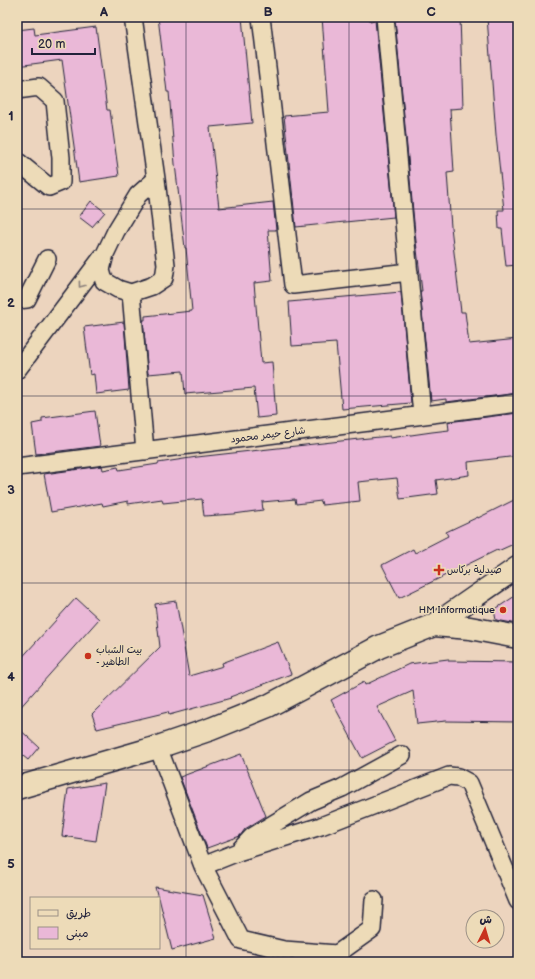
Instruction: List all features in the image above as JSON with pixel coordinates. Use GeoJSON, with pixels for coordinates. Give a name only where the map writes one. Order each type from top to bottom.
{"type":"FeatureCollection","features":[{"type":"Feature","properties":{"kind":"main road"},"geometry":{"type":"LineString","coordinates":[[17,788],[158,747],[211,729],[268,706],[379,647],[434,625],[470,628],[518,637]]}},
{"type":"Feature","properties":{"kind":"street"},"geometry":{"type":"LineString","coordinates":[[104,254],[101,270],[104,281],[118,289],[131,293],[152,286],[164,278],[166,265],[156,179],[133,17]]}},
{"type":"Feature","properties":{"kind":"street"},"geometry":{"type":"LineString","coordinates":[[261,17],[293,285],[409,272]]}},
{"type":"Feature","properties":{"kind":"street"},"geometry":{"type":"LineString","coordinates":[[385,17],[422,415]]}},
{"type":"Feature","properties":{"kind":"street"},"geometry":{"type":"LineString","coordinates":[[17,90],[39,87],[55,101],[61,158],[61,182],[49,187],[17,161]]}},
{"type":"Feature","properties":{"kind":"street"},"geometry":{"type":"LineString","coordinates":[[17,370],[104,254],[138,195],[156,179]]}},
{"type":"Feature","properties":{"kind":"street"},"geometry":{"type":"LineString","coordinates":[[17,300],[27,299],[47,259]]}},
{"type":"Feature","properties":{"kind":"street"},"geometry":{"type":"LineString","coordinates":[[131,293],[145,451]]}},
{"type":"Feature","properties":{"kind":"street","name":"شارع حيمر محمود"},"geometry":{"type":"LineString","coordinates":[[17,467],[518,403]]}},
{"type":"Feature","properties":{"kind":"street"},"geometry":{"type":"LineString","coordinates":[[434,625],[518,567]]}},
{"type":"Feature","properties":{"kind":"street"},"geometry":{"type":"LineString","coordinates":[[158,747],[203,866],[241,940],[284,950],[336,958],[372,929],[374,900]]}},
{"type":"Feature","properties":{"kind":"street"},"geometry":{"type":"LineString","coordinates":[[238,852],[252,837],[311,801],[342,788],[402,755]]}},
{"type":"Feature","properties":{"kind":"street"},"geometry":{"type":"LineString","coordinates":[[203,866],[238,852],[321,826],[449,776],[458,777],[469,783],[518,901]]}},
{"type":"Feature","properties":{"kind":"building"},"geometry":{"type":"Polygon","coordinates":[[[158,17],[242,17],[252,123],[210,127],[219,208],[273,202],[276,230],[268,230],[272,281],[254,283],[261,363],[272,362],[276,416],[257,418],[254,388],[185,394],[183,371],[148,374],[143,320],[145,320],[145,316],[192,311],[186,248],[175,164],[169,92],[167,92],[158,17]]]}},
{"type":"Feature","properties":{"kind":"building"},"geometry":{"type":"Polygon","coordinates":[[[322,17],[370,17],[370,21],[375,20],[394,217],[296,227],[284,116],[329,112],[322,17]]]}},
{"type":"Feature","properties":{"kind":"building"},"geometry":{"type":"Polygon","coordinates":[[[460,17],[463,108],[450,109],[454,172],[447,173],[451,227],[461,312],[465,312],[469,344],[518,339],[518,393],[446,402],[446,399],[431,401],[420,291],[422,291],[415,233],[395,19],[460,17]]]}},
{"type":"Feature","properties":{"kind":"building"},"geometry":{"type":"Polygon","coordinates":[[[487,17],[518,17],[518,265],[506,266],[502,229],[499,229],[498,210],[504,210],[496,135],[487,17]]]}},
{"type":"Feature","properties":{"kind":"building"},"geometry":{"type":"Polygon","coordinates":[[[96,27],[107,110],[110,110],[119,176],[79,182],[62,60],[17,66],[17,30],[34,28],[35,35],[96,27]]]}},
{"type":"Feature","properties":{"kind":"building"},"geometry":{"type":"Polygon","coordinates":[[[91,201],[105,212],[92,227],[79,217],[91,201]]]}},
{"type":"Feature","properties":{"kind":"building"},"geometry":{"type":"Polygon","coordinates":[[[401,292],[411,403],[342,409],[336,343],[292,346],[289,302],[401,292]]]}},
{"type":"Feature","properties":{"kind":"building"},"geometry":{"type":"Polygon","coordinates":[[[124,322],[129,390],[96,394],[94,374],[90,375],[84,327],[124,322]]]}},
{"type":"Feature","properties":{"kind":"building"},"geometry":{"type":"Polygon","coordinates":[[[95,411],[100,446],[36,454],[32,424],[42,422],[42,418],[95,411]]]}},
{"type":"Feature","properties":{"kind":"building"},"geometry":{"type":"Polygon","coordinates":[[[518,413],[518,456],[468,462],[469,475],[436,480],[438,494],[400,499],[397,478],[358,482],[360,501],[322,505],[321,501],[296,504],[295,499],[262,502],[263,510],[234,514],[204,516],[202,499],[163,503],[162,499],[128,504],[128,501],[103,506],[102,503],[51,512],[44,474],[102,466],[103,470],[118,467],[119,470],[197,457],[359,439],[390,436],[390,438],[449,430],[448,422],[518,413]]]}},
{"type":"Feature","properties":{"kind":"building"},"geometry":{"type":"Polygon","coordinates":[[[518,498],[518,542],[498,551],[497,550],[399,598],[382,565],[413,549],[415,553],[448,536],[446,532],[518,498]]]}},
{"type":"Feature","properties":{"kind":"building"},"geometry":{"type":"Polygon","coordinates":[[[518,594],[518,624],[496,620],[494,610],[518,594]]]}},
{"type":"Feature","properties":{"kind":"building"},"geometry":{"type":"Polygon","coordinates":[[[76,598],[99,619],[17,711],[17,663],[76,598]]]}},
{"type":"Feature","properties":{"kind":"building"},"geometry":{"type":"Polygon","coordinates":[[[176,601],[189,676],[223,666],[222,663],[278,642],[291,674],[230,697],[231,698],[169,715],[168,712],[97,729],[92,714],[160,647],[155,604],[176,601]]]}},
{"type":"Feature","properties":{"kind":"building"},"geometry":{"type":"Polygon","coordinates":[[[448,659],[448,661],[518,662],[518,722],[446,721],[417,724],[413,691],[377,707],[395,741],[362,758],[331,700],[364,682],[365,685],[409,664],[448,659]]]}},
{"type":"Feature","properties":{"kind":"building"},"geometry":{"type":"Polygon","coordinates":[[[17,727],[39,747],[28,760],[17,751],[17,727]]]}},
{"type":"Feature","properties":{"kind":"building"},"geometry":{"type":"Polygon","coordinates":[[[241,754],[266,816],[245,829],[240,836],[207,848],[180,777],[241,754]]]}},
{"type":"Feature","properties":{"kind":"building"},"geometry":{"type":"Polygon","coordinates":[[[105,783],[96,841],[62,836],[68,789],[105,783]]]}},
{"type":"Feature","properties":{"kind":"building"},"geometry":{"type":"Polygon","coordinates":[[[155,887],[203,895],[216,938],[172,950],[160,897],[158,897],[155,887]]]}},
{"type":"Feature","properties":{"kind":"place","name":"صيدلية بركاس"},"geometry":{"type":"Point","coordinates":[439,570]}},
{"type":"Feature","properties":{"kind":"place","name":"HM Informatique"},"geometry":{"type":"Point","coordinates":[503,610]}},
{"type":"Feature","properties":{"kind":"place","name":"بيت الشباب - الطاهير"},"geometry":{"type":"Point","coordinates":[88,656]}}]}
